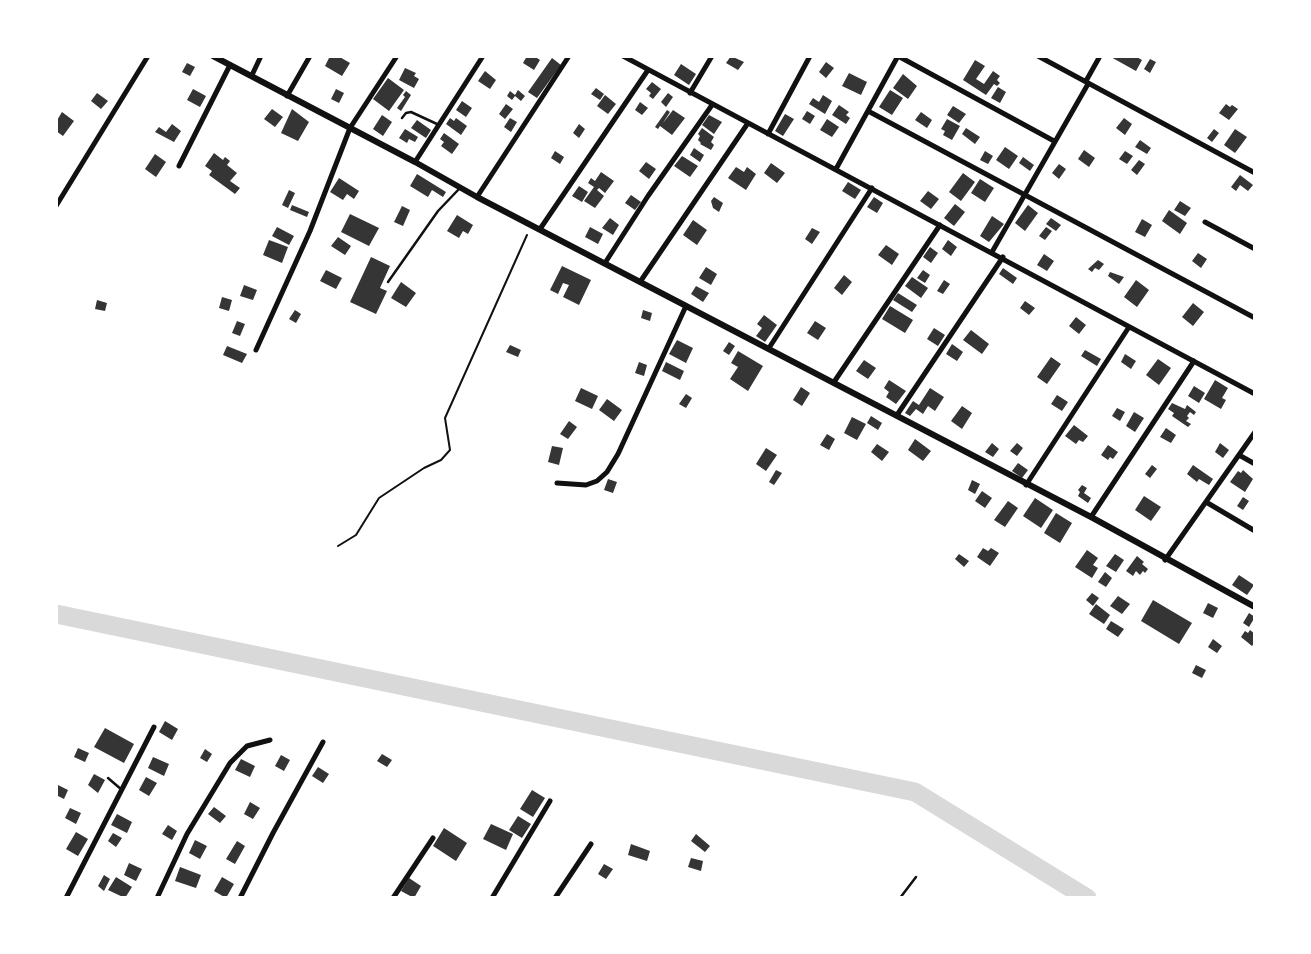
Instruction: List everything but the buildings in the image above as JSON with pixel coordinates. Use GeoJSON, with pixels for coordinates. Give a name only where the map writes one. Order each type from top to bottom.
{"type":"FeatureCollection","features":[{"type":"Feature","properties":{"kind":"street"},"geometry":{"type":"LineString","coordinates":[[56,206],[148,56]]}},
{"type":"Feature","properties":{"kind":"street"},"geometry":{"type":"LineString","coordinates":[[213,56],[477,197],[1091,517],[1255,607]]}},
{"type":"Feature","properties":{"kind":"street"},"geometry":{"type":"LineString","coordinates":[[252,75],[261,56]]}},
{"type":"Feature","properties":{"kind":"street"},"geometry":{"type":"LineString","coordinates":[[287,96],[310,56]]}},
{"type":"Feature","properties":{"kind":"street"},"geometry":{"type":"LineString","coordinates":[[256,350],[310,231],[351,128],[397,56]]}},
{"type":"Feature","properties":{"kind":"street"},"geometry":{"type":"LineString","coordinates":[[415,162],[483,56]]}},
{"type":"Feature","properties":{"kind":"street"},"geometry":{"type":"LineString","coordinates":[[477,197],[569,56]]}},
{"type":"Feature","properties":{"kind":"street"},"geometry":{"type":"LineString","coordinates":[[690,93],[712,56]]}},
{"type":"Feature","properties":{"kind":"street"},"geometry":{"type":"LineString","coordinates":[[768,134],[810,56]]}},
{"type":"Feature","properties":{"kind":"street"},"geometry":{"type":"LineString","coordinates":[[836,169],[898,56],[1054,141]]}},
{"type":"Feature","properties":{"kind":"street"},"geometry":{"type":"LineString","coordinates":[[1038,56],[1255,173]]}},
{"type":"Feature","properties":{"kind":"street"},"geometry":{"type":"LineString","coordinates":[[992,252],[1100,56]]}},
{"type":"Feature","properties":{"kind":"street"},"geometry":{"type":"LineString","coordinates":[[626,57],[1255,394]]}},
{"type":"Feature","properties":{"kind":"street"},"geometry":{"type":"LineString","coordinates":[[178,166],[230,65]]}},
{"type":"Feature","properties":{"kind":"street"},"geometry":{"type":"LineString","coordinates":[[540,229],[648,70]]}},
{"type":"Feature","properties":{"kind":"street"},"geometry":{"type":"LineString","coordinates":[[606,263],[648,196],[712,104]]}},
{"type":"Feature","properties":{"kind":"street"},"geometry":{"type":"LineString","coordinates":[[867,111],[1255,318]]}},
{"type":"Feature","properties":{"kind":"street"},"geometry":{"type":"LineString","coordinates":[[640,282],[748,124]]}},
{"type":"Feature","properties":{"kind":"street"},"geometry":{"type":"LineString","coordinates":[[769,348],[872,188]]}},
{"type":"Feature","properties":{"kind":"street"},"geometry":{"type":"LineString","coordinates":[[1205,222],[1255,249]]}},
{"type":"Feature","properties":{"kind":"street"},"geometry":{"type":"LineString","coordinates":[[834,382],[940,225]]}},
{"type":"Feature","properties":{"kind":"street"},"geometry":{"type":"LineString","coordinates":[[897,415],[1003,257]]}},
{"type":"Feature","properties":{"kind":"street"},"geometry":{"type":"LineString","coordinates":[[557,483],[586,485],[597,481],[607,472],[686,306]]}},
{"type":"Feature","properties":{"kind":"street"},"geometry":{"type":"LineString","coordinates":[[1026,485],[1129,327]]}},
{"type":"Feature","properties":{"kind":"street"},"geometry":{"type":"LineString","coordinates":[[1091,517],[1194,360]]}},
{"type":"Feature","properties":{"kind":"street"},"geometry":{"type":"LineString","coordinates":[[1165,560],[1255,432]]}},
{"type":"Feature","properties":{"kind":"street"},"geometry":{"type":"LineString","coordinates":[[1239,455],[1255,464]]}},
{"type":"Feature","properties":{"kind":"street"},"geometry":{"type":"LineString","coordinates":[[1206,502],[1255,531]]}},
{"type":"Feature","properties":{"kind":"street"},"geometry":{"type":"LineString","coordinates":[[66,898],[154,727]]}},
{"type":"Feature","properties":{"kind":"street"},"geometry":{"type":"LineString","coordinates":[[157,898],[187,834],[230,763],[247,746],[270,740]]}},
{"type":"Feature","properties":{"kind":"street"},"geometry":{"type":"LineString","coordinates":[[240,898],[272,833],[323,742]]}},
{"type":"Feature","properties":{"kind":"street"},"geometry":{"type":"LineString","coordinates":[[492,898],[550,801]]}},
{"type":"Feature","properties":{"kind":"street"},"geometry":{"type":"LineString","coordinates":[[393,898],[433,838]]}},
{"type":"Feature","properties":{"kind":"street"},"geometry":{"type":"LineString","coordinates":[[555,898],[591,844]]}},
{"type":"Feature","properties":{"kind":"lane"},"geometry":{"type":"LineString","coordinates":[[402,118],[411,112],[437,124]]}},
{"type":"Feature","properties":{"kind":"lane"},"geometry":{"type":"LineString","coordinates":[[388,282],[438,211],[461,187]]}},
{"type":"Feature","properties":{"kind":"lane"},"geometry":{"type":"LineString","coordinates":[[108,778],[123,790]]}},
{"type":"Feature","properties":{"kind":"lane"},"geometry":{"type":"LineString","coordinates":[[900,898],[916,877]]}},
{"type":"Feature","properties":{"kind":"path"},"geometry":{"type":"LineString","coordinates":[[338,546],[356,536],[379,498],[441,460],[450,450],[445,418],[532,225]]}},
{"type":"Feature","properties":{"kind":"waterway"},"geometry":{"type":"LineString","coordinates":[[56,614],[915,792],[1087,898]]}}]}
